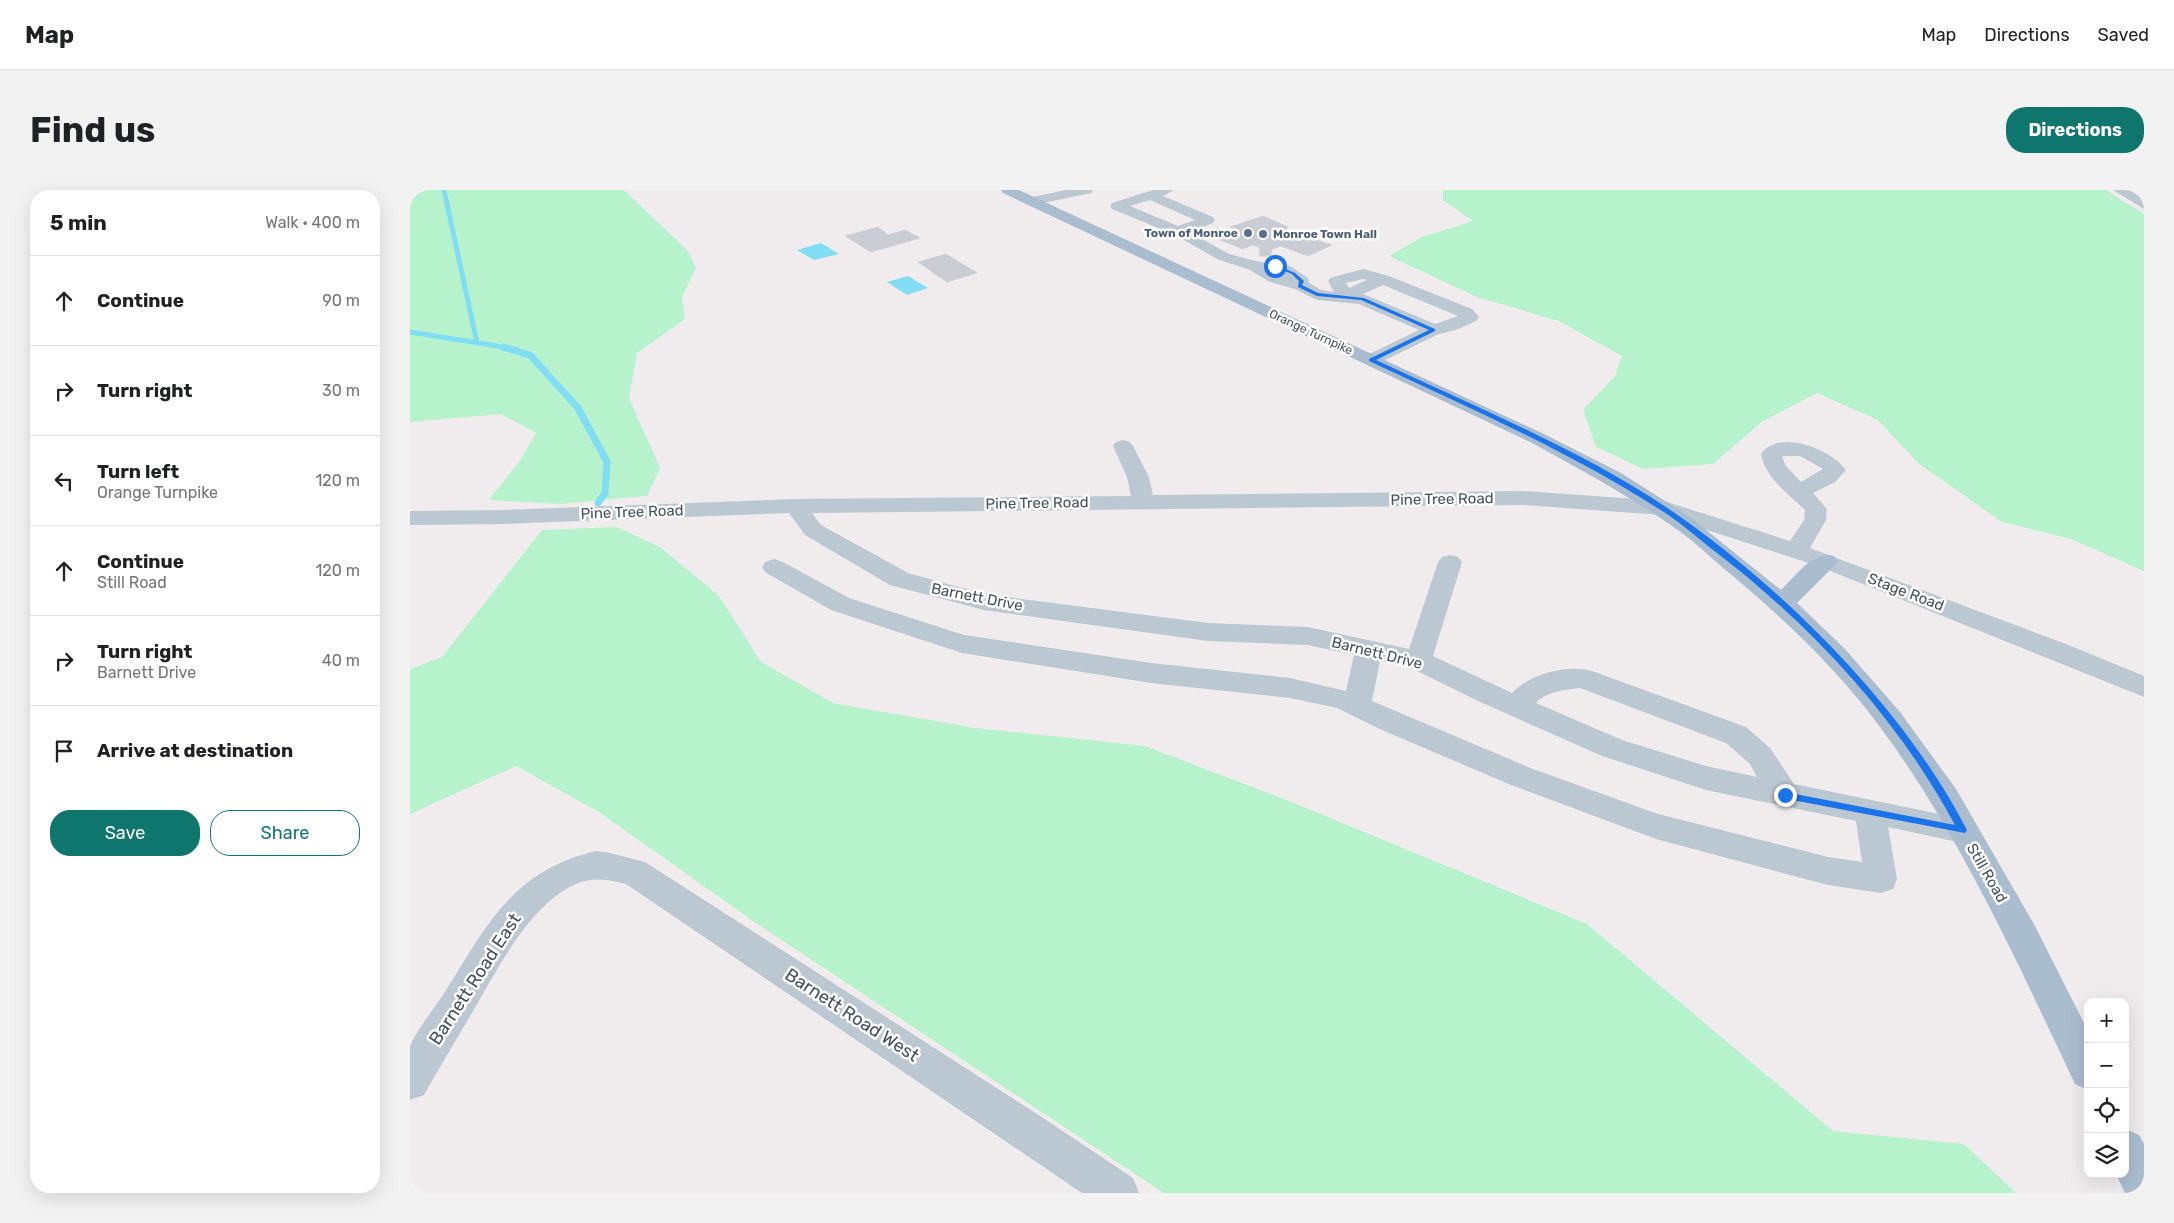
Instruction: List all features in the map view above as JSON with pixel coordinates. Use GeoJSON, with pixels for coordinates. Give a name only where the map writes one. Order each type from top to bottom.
{"type":"FeatureCollection","features":[{"type":"Feature","properties":{"kind":"main road","name":"Orange Turnpike"},"geometry":{"type":"LineString","coordinates":[[1008,190],[1537,438],[1614,478],[1664,508]]}},
{"type":"Feature","properties":{"kind":"main road","name":"Still Road"},"geometry":{"type":"LineString","coordinates":[[1664,508],[1731,560],[1782,603],[1836,656],[1890,719],[1945,798],[2023,937],[2084,1063]]}},
{"type":"Feature","properties":{"kind":"main road"},"geometry":{"type":"LineString","coordinates":[[1782,603],[1826,561]]}},
{"type":"Feature","properties":{"kind":"main road"},"geometry":{"type":"LineString","coordinates":[[2129,1157],[2144,1188]]}},
{"type":"Feature","properties":{"kind":"street"},"geometry":{"type":"LineString","coordinates":[[1032,201],[1086,190]]}},
{"type":"Feature","properties":{"kind":"street"},"geometry":{"type":"LineString","coordinates":[[1167,190],[1117,206],[1178,231],[1224,257],[1254,266],[1289,284],[1300,286],[1317,295],[1346,296],[1362,299],[1433,330]]}},
{"type":"Feature","properties":{"kind":"street"},"geometry":{"type":"LineString","coordinates":[[2120,190],[2144,205]]}},
{"type":"Feature","properties":{"kind":"street"},"geometry":{"type":"LineString","coordinates":[[1150,195],[1208,220],[1178,231]]}},
{"type":"Feature","properties":{"kind":"street"},"geometry":{"type":"LineString","coordinates":[[1346,296],[1383,279],[1470,316],[1450,326],[1433,330],[1371,360]]}},
{"type":"Feature","properties":{"kind":"street"},"geometry":{"type":"LineString","coordinates":[[1123,446],[1138,477],[1143,502]]}},
{"type":"Feature","properties":{"kind":"street"},"geometry":{"type":"LineString","coordinates":[[1796,551],[1815,520],[1816,509],[1800,491]]}},
{"type":"Feature","properties":{"kind":"street","name":"Pine Tree Road"},"geometry":{"type":"LineString","coordinates":[[410,518],[795,506],[1524,498],[1664,508]]}},
{"type":"Feature","properties":{"kind":"street","name":"Barnett Drive"},"geometry":{"type":"LineString","coordinates":[[795,506],[813,530],[899,579],[937,590],[984,602],[1208,632],[1308,636],[1418,660],[1612,748],[1706,778],[1870,813],[1962,830]]}},
{"type":"Feature","properties":{"kind":"street","name":"Stage Road"},"geometry":{"type":"LineString","coordinates":[[1664,508],[1826,561],[2057,650],[2144,687]]}},
{"type":"Feature","properties":{"kind":"street"},"geometry":{"type":"LineString","coordinates":[[1418,660],[1450,562]]}},
{"type":"Feature","properties":{"kind":"street"},"geometry":{"type":"LineString","coordinates":[[774,567],[840,604],[962,644],[1151,673],[1290,688],[1344,700],[1522,778],[1656,826],[1828,872],[1881,878],[1870,813]]}},
{"type":"Feature","properties":{"kind":"street"},"geometry":{"type":"LineString","coordinates":[[906,626],[937,590]]}},
{"type":"Feature","properties":{"kind":"street"},"geometry":{"type":"LineString","coordinates":[[1357,706],[1369,649]]}},
{"type":"Feature","properties":{"kind":"street"},"geometry":{"type":"LineString","coordinates":[[1517,706],[1530,692],[1554,681],[1582,678],[1736,735],[1760,756],[1785,795]]}},
{"type":"Feature","properties":{"kind":"street","name":"Barnett Road West"},"geometry":{"type":"LineString","coordinates":[[575,870],[598,865],[634,872],[1004,1115],[1118,1193]]}},
{"type":"Feature","properties":{"kind":"street","name":"Barnett Road East"},"geometry":{"type":"LineString","coordinates":[[410,1081],[502,931],[522,907],[548,885],[575,870]]}},
{"type":"Feature","properties":{"kind":"green space"},"geometry":{"type":"Polygon","coordinates":[[[410,190],[624,190],[688,251],[696,268],[682,297],[685,319],[637,353],[629,398],[660,468],[647,496],[558,504],[489,500],[521,459],[536,433],[501,414],[410,422],[410,190]]]}},
{"type":"Feature","properties":{"kind":"green space"},"geometry":{"type":"Polygon","coordinates":[[[1443,190],[2106,190],[2144,214],[2144,571],[2071,539],[2002,522],[1918,463],[1878,420],[1817,393],[1763,421],[1713,464],[1643,469],[1596,447],[1583,410],[1615,376],[1622,356],[1559,321],[1477,297],[1389,256],[1422,237],[1473,221],[1443,200],[1443,190]]]}},
{"type":"Feature","properties":{"kind":"green space"},"geometry":{"type":"Polygon","coordinates":[[[617,527],[660,547],[719,596],[761,662],[833,703],[975,728],[1145,746],[1289,801],[1587,924],[1833,1131],[1964,1144],[2016,1193],[1164,1193],[756,923],[599,812],[516,766],[410,814],[410,669],[442,657],[542,530],[617,527]]]}},
{"type":"Feature","properties":{"kind":"water"},"geometry":{"type":"Polygon","coordinates":[[[821,243],[839,254],[814,260],[797,250],[821,243]]]}},
{"type":"Feature","properties":{"kind":"water"},"geometry":{"type":"Polygon","coordinates":[[[908,276],[928,288],[907,295],[887,282],[908,276]]]}},
{"type":"Feature","properties":{"kind":"building","name":"Monroe Town Hall"},"geometry":{"type":"Polygon","coordinates":[[[1263,216],[1288,227],[1285,229],[1332,245],[1308,256],[1281,246],[1271,250],[1272,256],[1260,256],[1259,247],[1252,245],[1243,249],[1215,238],[1237,229],[1230,227],[1263,216]]]}},
{"type":"Feature","properties":{"kind":"building"},"geometry":{"type":"Polygon","coordinates":[[[878,227],[888,235],[905,230],[920,238],[871,252],[845,236],[878,227]]]}},
{"type":"Feature","properties":{"kind":"building"},"geometry":{"type":"Polygon","coordinates":[[[946,254],[977,273],[947,282],[918,262],[946,254]]]}},
{"type":"Feature","properties":{"kind":"waterway"},"geometry":{"type":"LineString","coordinates":[[444,190],[477,343]]}},
{"type":"Feature","properties":{"kind":"waterway"},"geometry":{"type":"LineString","coordinates":[[410,332],[477,343]]}},
{"type":"Feature","properties":{"kind":"waterway"},"geometry":{"type":"LineString","coordinates":[[477,343],[510,348]]}},
{"type":"Feature","properties":{"kind":"waterway"},"geometry":{"type":"LineString","coordinates":[[503,347],[530,355],[578,408],[607,462],[605,493],[598,503]]}},
{"type":"Feature","properties":{"kind":"place","name":"Town of Monroe"},"geometry":{"type":"Point","coordinates":[1248,233]}},
{"type":"Feature","properties":{"kind":"place","name":"Monroe Town Hall"},"geometry":{"type":"Point","coordinates":[1263,234]}},
{"type":"Feature","properties":{"kind":"route"},"geometry":{"type":"LineString","coordinates":[[1275,266],[1294,274],[1302,281],[1300,286],[1317,295],[1346,296],[1362,299],[1433,330],[1371,360],[1537,438],[1614,478],[1664,508],[1731,560],[1782,603],[1836,656],[1890,719],[1945,798],[1962,830],[1878,815],[1785,795]]}}]}
